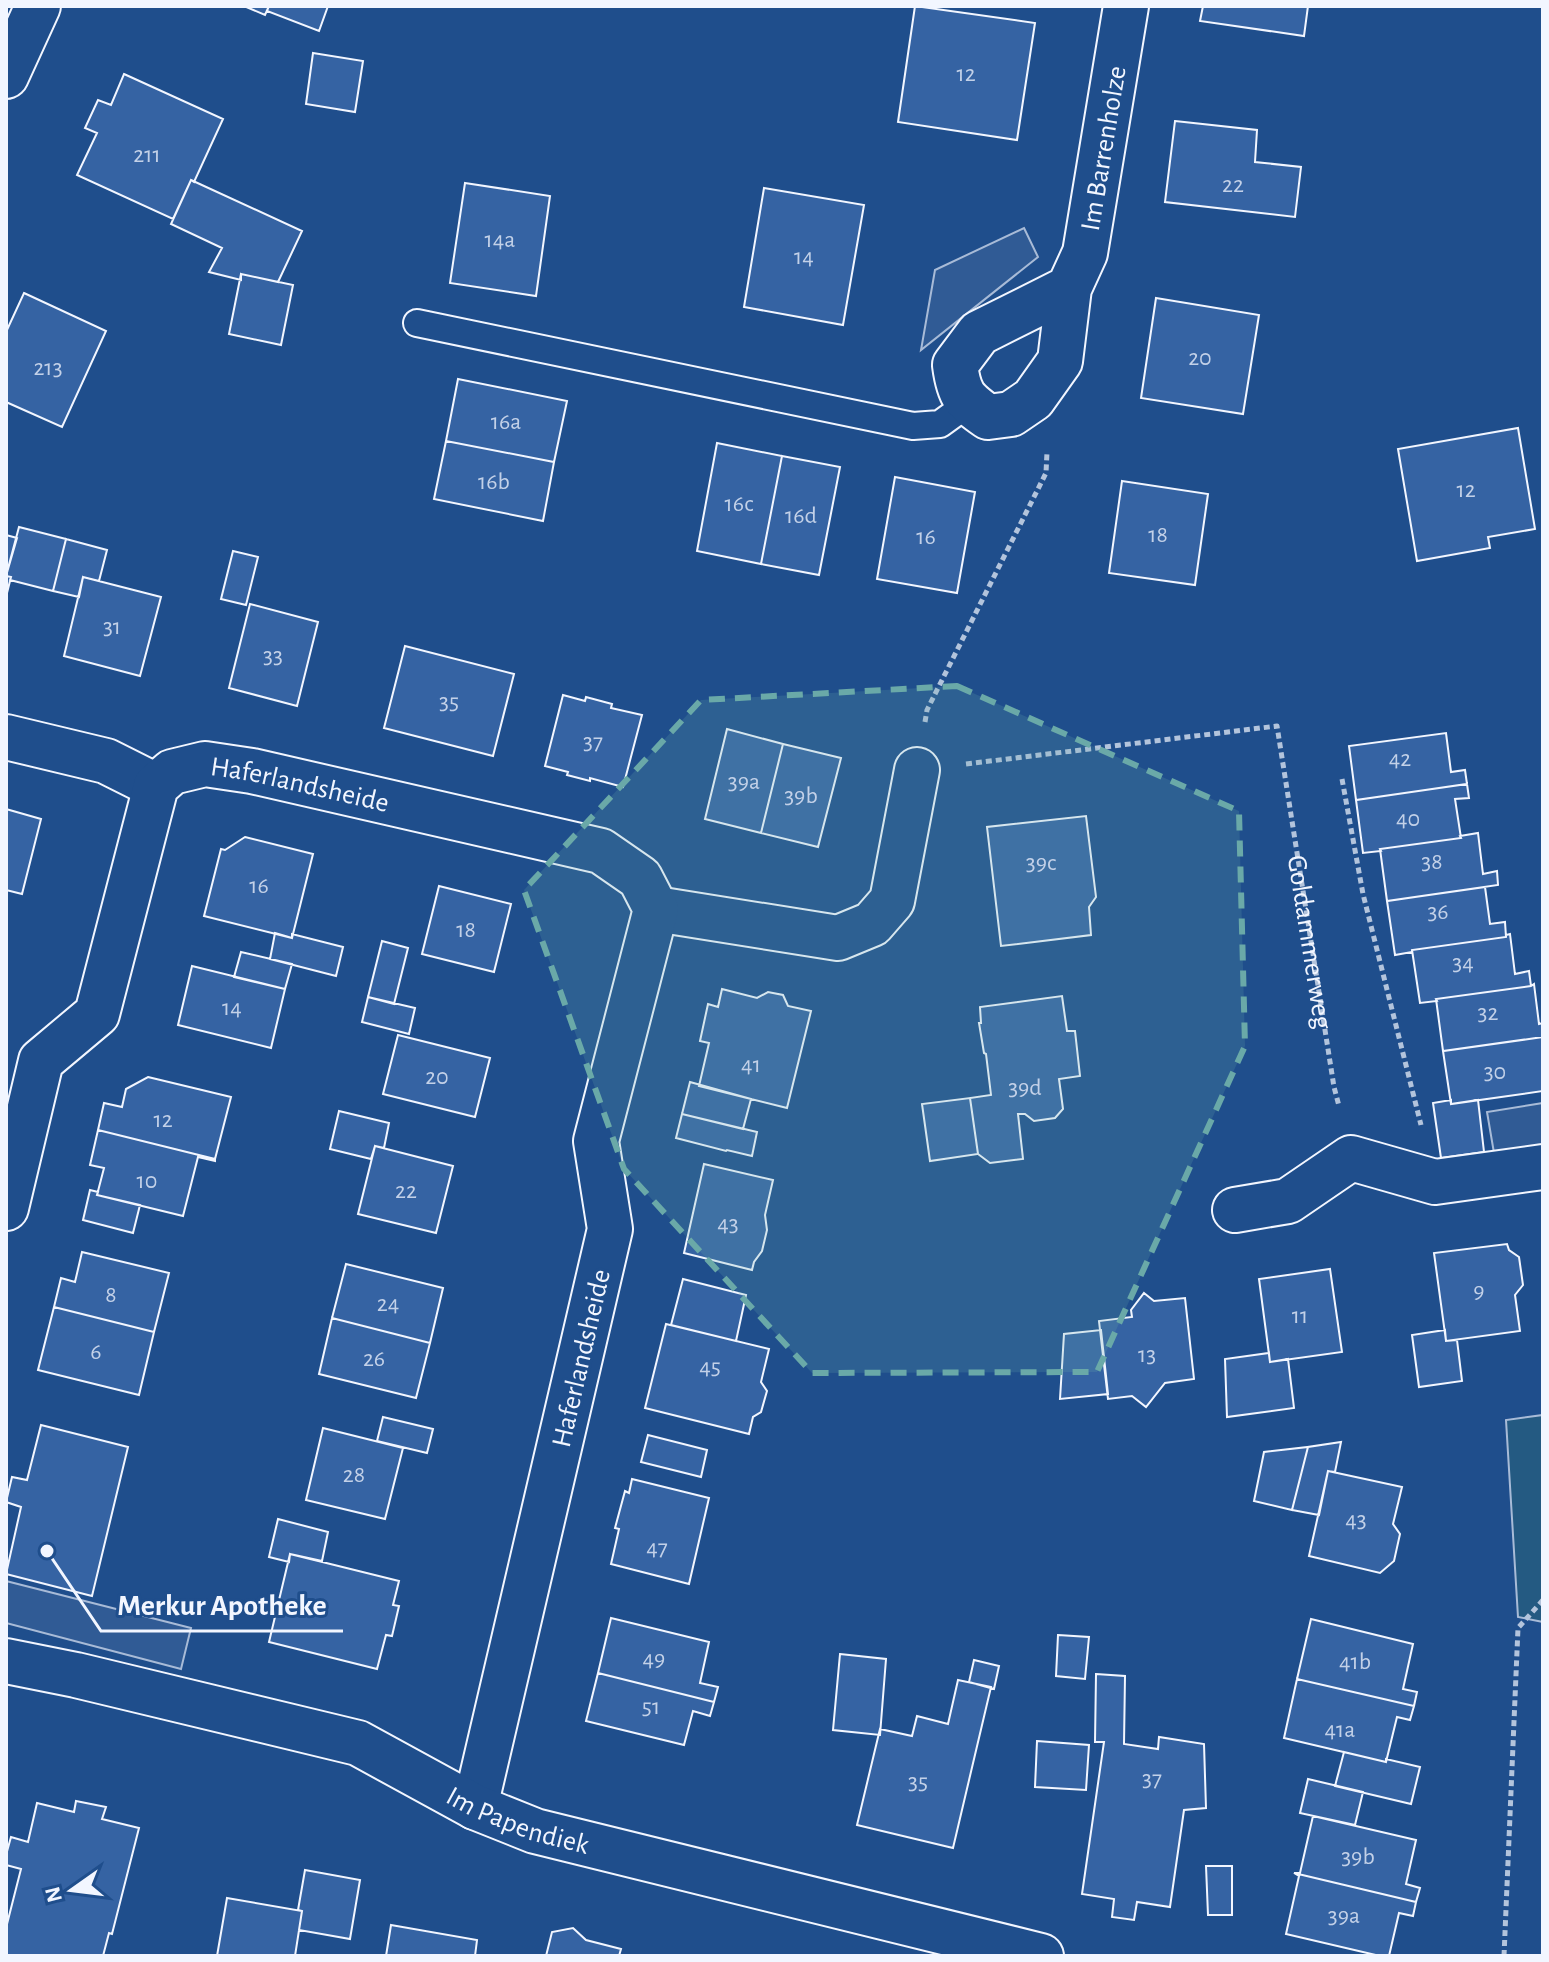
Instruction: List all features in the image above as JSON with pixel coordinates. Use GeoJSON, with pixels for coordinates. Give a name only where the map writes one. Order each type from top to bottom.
{"type":"FeatureCollection","features":[{"type":"Feature","properties":{"kind":"street","name":"Im Barrenholze"},"geometry":{"type":"LineString","coordinates":[[969,403],[988,417],[1011,414],[1033,399],[1060,361],[1069,288],[1085,253],[1126,6]]}},
{"type":"Feature","properties":{"kind":"street"},"geometry":{"type":"LineString","coordinates":[[6,76],[35,7]]}},
{"type":"Feature","properties":{"kind":"street"},"geometry":{"type":"LineString","coordinates":[[969,403],[958,386],[955,365],[979,333],[1069,288]]}},
{"type":"Feature","properties":{"kind":"street"},"geometry":{"type":"LineString","coordinates":[[6,737],[106,761],[156,786],[97,1014],[41,1061],[6,1208]]}},
{"type":"Feature","properties":{"kind":"street","name":"Haferlandsheide"},"geometry":{"type":"LineString","coordinates":[[156,786],[172,772],[205,764],[252,771],[601,851],[640,878],[656,909],[596,1141],[610,1229],[475,1807]]}},
{"type":"Feature","properties":{"kind":"street"},"geometry":{"type":"LineString","coordinates":[[656,909],[838,938],[872,924],[892,901],[917,770]]}},
{"type":"Feature","properties":{"kind":"street"},"geometry":{"type":"LineString","coordinates":[[1235,1210],[1288,1201],[1351,1158],[1435,1182],[1543,1167]]}},
{"type":"Feature","properties":{"kind":"street","name":"Im Papendiek"},"geometry":{"type":"LineString","coordinates":[[6,1661],[358,1743],[475,1807],[535,1831],[1041,1956]]}},
{"type":"Feature","properties":{"kind":"lane"},"geometry":{"type":"LineString","coordinates":[[417,323],[913,426],[940,424],[969,403]]}},
{"type":"Feature","properties":{"kind":"path"},"geometry":{"type":"LineString","coordinates":[[917,770],[927,710],[1046,473],[1048,418],[1033,399]]}},
{"type":"Feature","properties":{"kind":"path","name":"Goldammerweg"},"geometry":{"type":"LineString","coordinates":[[917,770],[1277,726],[1334,1087],[1351,1158]]}},
{"type":"Feature","properties":{"kind":"path"},"geometry":{"type":"LineString","coordinates":[[1342,779],[1363,894],[1435,1182]]}},
{"type":"Feature","properties":{"kind":"path"},"geometry":{"type":"LineString","coordinates":[[1504,1956],[1518,1628],[1543,1600]]}},
{"type":"Feature","properties":{"kind":"highlighted area"},"geometry":{"type":"Polygon","coordinates":[[[957,686],[1239,811],[1245,1046],[1097,1372],[812,1373],[624,1169],[524,890],[701,700],[957,686]]]}},
{"type":"Feature","properties":{"kind":"shaded area"},"geometry":{"type":"Polygon","coordinates":[[[1024,228],[1038,257],[921,350],[935,270],[1024,228]]]}},
{"type":"Feature","properties":{"kind":"shaded area"},"geometry":{"type":"Polygon","coordinates":[[[1543,1103],[1543,1145],[1494,1153],[1487,1112],[1543,1103]]]}},
{"type":"Feature","properties":{"kind":"shaded area"},"geometry":{"type":"Polygon","coordinates":[[[1543,1415],[1543,1622],[1518,1617],[1506,1420],[1543,1415]]]}},
{"type":"Feature","properties":{"kind":"shaded area"},"geometry":{"type":"Polygon","coordinates":[[[6,1581],[191,1628],[181,1669],[6,1623],[6,1581]]]}},
{"type":"Feature","properties":{"kind":"building"},"geometry":{"type":"Polygon","coordinates":[[[244,6],[269,6],[265,15],[244,6]]]}},
{"type":"Feature","properties":{"kind":"building"},"geometry":{"type":"Polygon","coordinates":[[[269,6],[328,6],[319,31],[267,11],[269,6]]]}},
{"type":"Feature","properties":{"kind":"building"},"geometry":{"type":"Polygon","coordinates":[[[915,6],[1035,23],[1017,140],[898,122],[915,6]]]}},
{"type":"Feature","properties":{"kind":"building"},"geometry":{"type":"Polygon","coordinates":[[[1203,6],[1308,6],[1304,36],[1200,21],[1203,6]]]}},
{"type":"Feature","properties":{"kind":"building"},"geometry":{"type":"Polygon","coordinates":[[[313,53],[363,61],[355,112],[306,104],[313,53]]]}},
{"type":"Feature","properties":{"kind":"building"},"geometry":{"type":"Polygon","coordinates":[[[124,74],[223,119],[173,219],[77,175],[97,133],[85,128],[98,100],[111,105],[124,74]]]}},
{"type":"Feature","properties":{"kind":"building"},"geometry":{"type":"Polygon","coordinates":[[[1175,121],[1257,130],[1255,162],[1301,167],[1295,217],[1165,202],[1175,121]]]}},
{"type":"Feature","properties":{"kind":"building"},"geometry":{"type":"Polygon","coordinates":[[[191,180],[302,231],[278,282],[241,274],[241,280],[209,272],[222,248],[171,224],[191,180]]]}},
{"type":"Feature","properties":{"kind":"building"},"geometry":{"type":"Polygon","coordinates":[[[465,183],[550,196],[536,296],[450,283],[465,183]]]}},
{"type":"Feature","properties":{"kind":"building"},"geometry":{"type":"Polygon","coordinates":[[[764,188],[864,205],[843,325],[744,307],[764,188]]]}},
{"type":"Feature","properties":{"kind":"building"},"geometry":{"type":"Polygon","coordinates":[[[241,274],[293,285],[281,345],[229,334],[241,274]]]}},
{"type":"Feature","properties":{"kind":"building"},"geometry":{"type":"Polygon","coordinates":[[[24,293],[106,331],[62,427],[6,402],[6,332],[24,293]]]}},
{"type":"Feature","properties":{"kind":"building"},"geometry":{"type":"Polygon","coordinates":[[[1156,298],[1259,315],[1243,414],[1141,398],[1156,298]]]}},
{"type":"Feature","properties":{"kind":"building"},"geometry":{"type":"Polygon","coordinates":[[[458,379],[567,401],[554,462],[446,441],[458,379]]]}},
{"type":"Feature","properties":{"kind":"building"},"geometry":{"type":"Polygon","coordinates":[[[1518,428],[1535,529],[1488,537],[1490,548],[1417,561],[1398,449],[1518,428]]]}},
{"type":"Feature","properties":{"kind":"building"},"geometry":{"type":"Polygon","coordinates":[[[446,441],[554,462],[543,521],[434,499],[446,441]]]}},
{"type":"Feature","properties":{"kind":"building"},"geometry":{"type":"Polygon","coordinates":[[[717,443],[782,456],[761,564],[697,551],[717,443]]]}},
{"type":"Feature","properties":{"kind":"building"},"geometry":{"type":"Polygon","coordinates":[[[782,456],[840,467],[819,575],[761,564],[782,456]]]}},
{"type":"Feature","properties":{"kind":"building"},"geometry":{"type":"Polygon","coordinates":[[[895,477],[975,492],[957,593],[877,579],[895,477]]]}},
{"type":"Feature","properties":{"kind":"building"},"geometry":{"type":"Polygon","coordinates":[[[1122,481],[1208,494],[1195,585],[1109,573],[1122,481]]]}},
{"type":"Feature","properties":{"kind":"building"},"geometry":{"type":"Polygon","coordinates":[[[19,527],[66,539],[53,591],[10,580],[11,577],[6,576],[19,527]]]}},
{"type":"Feature","properties":{"kind":"building"},"geometry":{"type":"Polygon","coordinates":[[[6,535],[17,538],[6,576],[6,535]]]}},
{"type":"Feature","properties":{"kind":"building"},"geometry":{"type":"Polygon","coordinates":[[[66,539],[107,550],[99,581],[83,577],[79,597],[53,591],[66,539]]]}},
{"type":"Feature","properties":{"kind":"building"},"geometry":{"type":"Polygon","coordinates":[[[233,551],[258,557],[246,605],[221,599],[233,551]]]}},
{"type":"Feature","properties":{"kind":"building"},"geometry":{"type":"Polygon","coordinates":[[[6,576],[11,577],[6,597],[6,576]]]}},
{"type":"Feature","properties":{"kind":"building"},"geometry":{"type":"Polygon","coordinates":[[[83,577],[161,597],[140,676],[64,656],[83,577]]]}},
{"type":"Feature","properties":{"kind":"building"},"geometry":{"type":"Polygon","coordinates":[[[250,604],[318,622],[297,706],[229,688],[250,604]]]}},
{"type":"Feature","properties":{"kind":"building"},"geometry":{"type":"Polygon","coordinates":[[[405,646],[514,674],[493,756],[384,728],[405,646]]]}},
{"type":"Feature","properties":{"kind":"building"},"geometry":{"type":"Polygon","coordinates":[[[563,695],[585,701],[586,697],[612,704],[611,708],[642,715],[623,787],[567,775],[568,772],[545,766],[563,695]]]}},
{"type":"Feature","properties":{"kind":"building"},"geometry":{"type":"Polygon","coordinates":[[[727,729],[783,744],[761,833],[705,819],[727,729]]]}},
{"type":"Feature","properties":{"kind":"building"},"geometry":{"type":"Polygon","coordinates":[[[1446,733],[1451,772],[1465,770],[1467,784],[1356,800],[1349,746],[1446,733]]]}},
{"type":"Feature","properties":{"kind":"building"},"geometry":{"type":"Polygon","coordinates":[[[783,744],[841,758],[818,847],[761,833],[783,744]]]}},
{"type":"Feature","properties":{"kind":"building"},"geometry":{"type":"Polygon","coordinates":[[[1467,784],[1469,798],[1455,799],[1461,838],[1363,853],[1356,800],[1467,784]]]}},
{"type":"Feature","properties":{"kind":"building"},"geometry":{"type":"Polygon","coordinates":[[[6,809],[41,819],[22,894],[6,890],[6,809]]]}},
{"type":"Feature","properties":{"kind":"building"},"geometry":{"type":"Polygon","coordinates":[[[1086,816],[1096,897],[1089,907],[1091,935],[1001,946],[987,827],[1086,816]]]}},
{"type":"Feature","properties":{"kind":"building"},"geometry":{"type":"Polygon","coordinates":[[[1478,833],[1483,874],[1497,871],[1498,885],[1387,901],[1380,849],[1478,833]]]}},
{"type":"Feature","properties":{"kind":"building"},"geometry":{"type":"Polygon","coordinates":[[[245,837],[313,854],[292,938],[204,916],[221,849],[225,850],[245,837]]]}},
{"type":"Feature","properties":{"kind":"building"},"geometry":{"type":"Polygon","coordinates":[[[439,886],[511,904],[494,972],[422,954],[439,886]]]}},
{"type":"Feature","properties":{"kind":"building"},"geometry":{"type":"Polygon","coordinates":[[[1485,887],[1490,924],[1505,922],[1506,937],[1395,955],[1387,901],[1485,887]]]}},
{"type":"Feature","properties":{"kind":"building"},"geometry":{"type":"Polygon","coordinates":[[[275,933],[292,938],[292,934],[343,947],[336,976],[270,959],[275,933]]]}},
{"type":"Feature","properties":{"kind":"building"},"geometry":{"type":"Polygon","coordinates":[[[1510,934],[1515,974],[1529,971],[1531,986],[1420,1003],[1412,950],[1510,934]]]}},
{"type":"Feature","properties":{"kind":"building"},"geometry":{"type":"Polygon","coordinates":[[[382,941],[408,948],[394,1004],[368,997],[382,941]]]}},
{"type":"Feature","properties":{"kind":"building"},"geometry":{"type":"Polygon","coordinates":[[[241,952],[292,964],[285,989],[234,977],[241,952]]]}},
{"type":"Feature","properties":{"kind":"building"},"geometry":{"type":"Polygon","coordinates":[[[192,966],[285,989],[271,1048],[178,1025],[192,966]]]}},
{"type":"Feature","properties":{"kind":"building"},"geometry":{"type":"Polygon","coordinates":[[[1534,984],[1543,1037],[1443,1051],[1436,999],[1534,984]]]}},
{"type":"Feature","properties":{"kind":"building"},"geometry":{"type":"Polygon","coordinates":[[[722,989],[757,998],[768,992],[783,995],[788,1006],[811,1011],[787,1108],[699,1086],[709,1043],[700,1041],[708,1004],[718,1007],[722,989]]]}},
{"type":"Feature","properties":{"kind":"building"},"geometry":{"type":"Polygon","coordinates":[[[1062,996],[1067,1031],[1075,1031],[1080,1076],[1059,1079],[1063,1109],[1055,1118],[1034,1121],[1025,1114],[1018,1114],[1023,1159],[990,1163],[978,1154],[970,1098],[991,1095],[979,1023],[980,1007],[1062,996]]]}},
{"type":"Feature","properties":{"kind":"building"},"geometry":{"type":"Polygon","coordinates":[[[368,997],[415,1008],[409,1034],[362,1022],[368,997]]]}},
{"type":"Feature","properties":{"kind":"building"},"geometry":{"type":"Polygon","coordinates":[[[398,1035],[490,1058],[475,1117],[383,1094],[398,1035]]]}},
{"type":"Feature","properties":{"kind":"building"},"geometry":{"type":"Polygon","coordinates":[[[1543,1037],[1543,1091],[1451,1104],[1443,1051],[1543,1037]]]}},
{"type":"Feature","properties":{"kind":"building"},"geometry":{"type":"Polygon","coordinates":[[[148,1077],[231,1097],[215,1159],[98,1130],[104,1103],[122,1107],[126,1089],[148,1077]]]}},
{"type":"Feature","properties":{"kind":"building"},"geometry":{"type":"Polygon","coordinates":[[[690,1082],[751,1099],[743,1129],[682,1114],[690,1082]]]}},
{"type":"Feature","properties":{"kind":"building"},"geometry":{"type":"Polygon","coordinates":[[[970,1098],[978,1154],[930,1161],[922,1104],[970,1098]]]}},
{"type":"Feature","properties":{"kind":"building"},"geometry":{"type":"Polygon","coordinates":[[[1451,1100],[1451,1104],[1478,1100],[1484,1152],[1441,1158],[1433,1103],[1451,1100]]]}},
{"type":"Feature","properties":{"kind":"building"},"geometry":{"type":"Polygon","coordinates":[[[339,1111],[389,1123],[384,1148],[375,1146],[371,1159],[330,1149],[339,1111]]]}},
{"type":"Feature","properties":{"kind":"building"},"geometry":{"type":"Polygon","coordinates":[[[682,1114],[757,1132],[752,1156],[676,1138],[682,1114]]]}},
{"type":"Feature","properties":{"kind":"building"},"geometry":{"type":"Polygon","coordinates":[[[98,1130],[215,1161],[198,1157],[183,1216],[97,1195],[104,1168],[90,1165],[98,1130]]]}},
{"type":"Feature","properties":{"kind":"building"},"geometry":{"type":"Polygon","coordinates":[[[375,1146],[453,1166],[436,1233],[358,1214],[375,1146]]]}},
{"type":"Feature","properties":{"kind":"building"},"geometry":{"type":"Polygon","coordinates":[[[704,1164],[773,1180],[765,1215],[767,1230],[762,1251],[752,1270],[684,1253],[704,1164]]]}},
{"type":"Feature","properties":{"kind":"building"},"geometry":{"type":"Polygon","coordinates":[[[90,1190],[98,1192],[97,1195],[140,1205],[133,1233],[83,1220],[90,1190]]]}},
{"type":"Feature","properties":{"kind":"building"},"geometry":{"type":"Polygon","coordinates":[[[1507,1244],[1509,1250],[1519,1257],[1523,1285],[1515,1295],[1520,1331],[1446,1341],[1434,1253],[1507,1244]]]}},
{"type":"Feature","properties":{"kind":"building"},"geometry":{"type":"Polygon","coordinates":[[[82,1252],[169,1273],[154,1332],[54,1307],[61,1278],[75,1282],[82,1252]]]}},
{"type":"Feature","properties":{"kind":"building"},"geometry":{"type":"Polygon","coordinates":[[[346,1264],[443,1288],[430,1343],[332,1318],[346,1264]]]}},
{"type":"Feature","properties":{"kind":"building"},"geometry":{"type":"Polygon","coordinates":[[[1330,1269],[1342,1352],[1270,1362],[1259,1279],[1330,1269]]]}},
{"type":"Feature","properties":{"kind":"building"},"geometry":{"type":"Polygon","coordinates":[[[683,1279],[746,1295],[736,1341],[671,1325],[683,1279]]]}},
{"type":"Feature","properties":{"kind":"building"},"geometry":{"type":"Polygon","coordinates":[[[1144,1293],[1154,1301],[1185,1298],[1194,1379],[1165,1383],[1146,1407],[1132,1396],[1108,1399],[1099,1321],[1132,1317],[1131,1310],[1144,1293]]]}},
{"type":"Feature","properties":{"kind":"building"},"geometry":{"type":"Polygon","coordinates":[[[54,1307],[154,1332],[139,1395],[38,1370],[54,1307]]]}},
{"type":"Feature","properties":{"kind":"building"},"geometry":{"type":"Polygon","coordinates":[[[332,1318],[430,1343],[416,1398],[319,1374],[332,1318]]]}},
{"type":"Feature","properties":{"kind":"building"},"geometry":{"type":"Polygon","coordinates":[[[666,1324],[769,1349],[761,1382],[767,1391],[761,1412],[753,1417],[749,1434],[645,1408],[666,1324]]]}},
{"type":"Feature","properties":{"kind":"building"},"geometry":{"type":"Polygon","coordinates":[[[1101,1330],[1108,1394],[1060,1399],[1064,1334],[1101,1330]]]}},
{"type":"Feature","properties":{"kind":"building"},"geometry":{"type":"Polygon","coordinates":[[[1445,1330],[1446,1341],[1457,1340],[1462,1381],[1419,1387],[1412,1335],[1445,1330]]]}},
{"type":"Feature","properties":{"kind":"building"},"geometry":{"type":"Polygon","coordinates":[[[1269,1353],[1270,1362],[1288,1359],[1294,1408],[1227,1417],[1225,1359],[1269,1353]]]}},
{"type":"Feature","properties":{"kind":"building"},"geometry":{"type":"Polygon","coordinates":[[[383,1417],[433,1429],[427,1453],[377,1441],[383,1417]]]}},
{"type":"Feature","properties":{"kind":"building"},"geometry":{"type":"Polygon","coordinates":[[[41,1425],[128,1447],[92,1596],[6,1574],[21,1507],[6,1502],[12,1477],[27,1480],[41,1425]]]}},
{"type":"Feature","properties":{"kind":"building"},"geometry":{"type":"Polygon","coordinates":[[[323,1428],[403,1448],[385,1519],[306,1500],[323,1428]]]}},
{"type":"Feature","properties":{"kind":"building"},"geometry":{"type":"Polygon","coordinates":[[[648,1435],[707,1450],[701,1477],[641,1462],[648,1435]]]}},
{"type":"Feature","properties":{"kind":"building"},"geometry":{"type":"Polygon","coordinates":[[[1341,1442],[1335,1472],[1328,1471],[1319,1515],[1292,1510],[1308,1447],[1341,1442]]]}},
{"type":"Feature","properties":{"kind":"building"},"geometry":{"type":"Polygon","coordinates":[[[1308,1447],[1292,1510],[1254,1501],[1264,1452],[1308,1447]]]}},
{"type":"Feature","properties":{"kind":"building"},"geometry":{"type":"Polygon","coordinates":[[[1328,1471],[1402,1487],[1393,1524],[1400,1534],[1394,1561],[1380,1573],[1309,1556],[1328,1471]]]}},
{"type":"Feature","properties":{"kind":"building"},"geometry":{"type":"Polygon","coordinates":[[[632,1479],[709,1498],[689,1584],[611,1564],[619,1529],[615,1528],[625,1491],[629,1493],[632,1479]]]}},
{"type":"Feature","properties":{"kind":"building"},"geometry":{"type":"Polygon","coordinates":[[[278,1519],[328,1532],[322,1561],[290,1554],[289,1562],[269,1557],[278,1519]]]}},
{"type":"Feature","properties":{"kind":"building"},"geometry":{"type":"Polygon","coordinates":[[[290,1554],[399,1581],[393,1605],[399,1606],[392,1636],[386,1635],[377,1669],[269,1642],[290,1554]]]}},
{"type":"Feature","properties":{"kind":"building"},"geometry":{"type":"Polygon","coordinates":[[[611,1618],[709,1642],[700,1683],[718,1687],[714,1702],[598,1673],[611,1618]]]}},
{"type":"Feature","properties":{"kind":"building"},"geometry":{"type":"Polygon","coordinates":[[[1311,1619],[1413,1644],[1403,1689],[1417,1692],[1414,1706],[1297,1679],[1311,1619]]]}},
{"type":"Feature","properties":{"kind":"building"},"geometry":{"type":"Polygon","coordinates":[[[1058,1635],[1089,1637],[1085,1679],[1056,1676],[1058,1635]]]}},
{"type":"Feature","properties":{"kind":"building"},"geometry":{"type":"Polygon","coordinates":[[[840,1654],[886,1659],[880,1735],[833,1730],[840,1654]]]}},
{"type":"Feature","properties":{"kind":"building"},"geometry":{"type":"Polygon","coordinates":[[[974,1660],[999,1666],[994,1689],[969,1682],[974,1660]]]}},
{"type":"Feature","properties":{"kind":"building"},"geometry":{"type":"Polygon","coordinates":[[[598,1673],[714,1702],[710,1716],[693,1711],[684,1745],[586,1721],[598,1673]]]}},
{"type":"Feature","properties":{"kind":"building"},"geometry":{"type":"Polygon","coordinates":[[[1096,1674],[1125,1676],[1124,1744],[1158,1749],[1159,1737],[1204,1744],[1206,1808],[1184,1810],[1170,1907],[1137,1902],[1134,1920],[1112,1917],[1114,1899],[1082,1894],[1104,1742],[1095,1742],[1096,1674]]]}},
{"type":"Feature","properties":{"kind":"building"},"geometry":{"type":"Polygon","coordinates":[[[1297,1679],[1414,1706],[1410,1720],[1397,1717],[1386,1762],[1284,1738],[1297,1679]]]}},
{"type":"Feature","properties":{"kind":"building"},"geometry":{"type":"Polygon","coordinates":[[[958,1680],[991,1687],[953,1848],[857,1825],[880,1729],[912,1736],[917,1716],[948,1724],[958,1680]]]}},
{"type":"Feature","properties":{"kind":"building"},"geometry":{"type":"Polygon","coordinates":[[[1037,1741],[1089,1745],[1086,1790],[1035,1787],[1037,1741]]]}},
{"type":"Feature","properties":{"kind":"building"},"geometry":{"type":"Polygon","coordinates":[[[1344,1752],[1420,1767],[1411,1804],[1335,1786],[1344,1752]]]}},
{"type":"Feature","properties":{"kind":"building"},"geometry":{"type":"Polygon","coordinates":[[[1308,1779],[1363,1792],[1355,1825],[1300,1813],[1308,1779]]]}},
{"type":"Feature","properties":{"kind":"building"},"geometry":{"type":"Polygon","coordinates":[[[76,1801],[106,1807],[102,1819],[139,1828],[112,1934],[109,1933],[103,1956],[6,1956],[6,1928],[21,1869],[6,1865],[11,1837],[28,1842],[37,1803],[74,1812],[76,1801]]]}},
{"type":"Feature","properties":{"kind":"building"},"geometry":{"type":"Polygon","coordinates":[[[1313,1816],[1416,1840],[1406,1884],[1420,1888],[1416,1902],[1294,1873],[1300,1873],[1313,1816]]]}},
{"type":"Feature","properties":{"kind":"building"},"geometry":{"type":"Polygon","coordinates":[[[1206,1866],[1232,1866],[1232,1915],[1208,1915],[1206,1866]]]}},
{"type":"Feature","properties":{"kind":"building"},"geometry":{"type":"Polygon","coordinates":[[[305,1870],[360,1880],[350,1939],[299,1930],[302,1911],[298,1910],[305,1870]]]}},
{"type":"Feature","properties":{"kind":"building"},"geometry":{"type":"Polygon","coordinates":[[[1294,1873],[1416,1902],[1413,1916],[1399,1913],[1389,1956],[1286,1934],[1299,1876],[1294,1873]]]}},
{"type":"Feature","properties":{"kind":"building"},"geometry":{"type":"Polygon","coordinates":[[[227,1898],[302,1911],[295,1956],[217,1956],[227,1898]]]}},
{"type":"Feature","properties":{"kind":"building"},"geometry":{"type":"Polygon","coordinates":[[[391,1925],[477,1940],[475,1956],[386,1956],[391,1925]]]}},
{"type":"Feature","properties":{"kind":"building"},"geometry":{"type":"Polygon","coordinates":[[[573,1928],[586,1940],[621,1949],[619,1956],[546,1956],[552,1932],[573,1928]]]}},
{"type":"Feature","properties":{"kind":"place","name":"Merkur Apotheke"},"geometry":{"type":"Point","coordinates":[47,1551]}}]}
